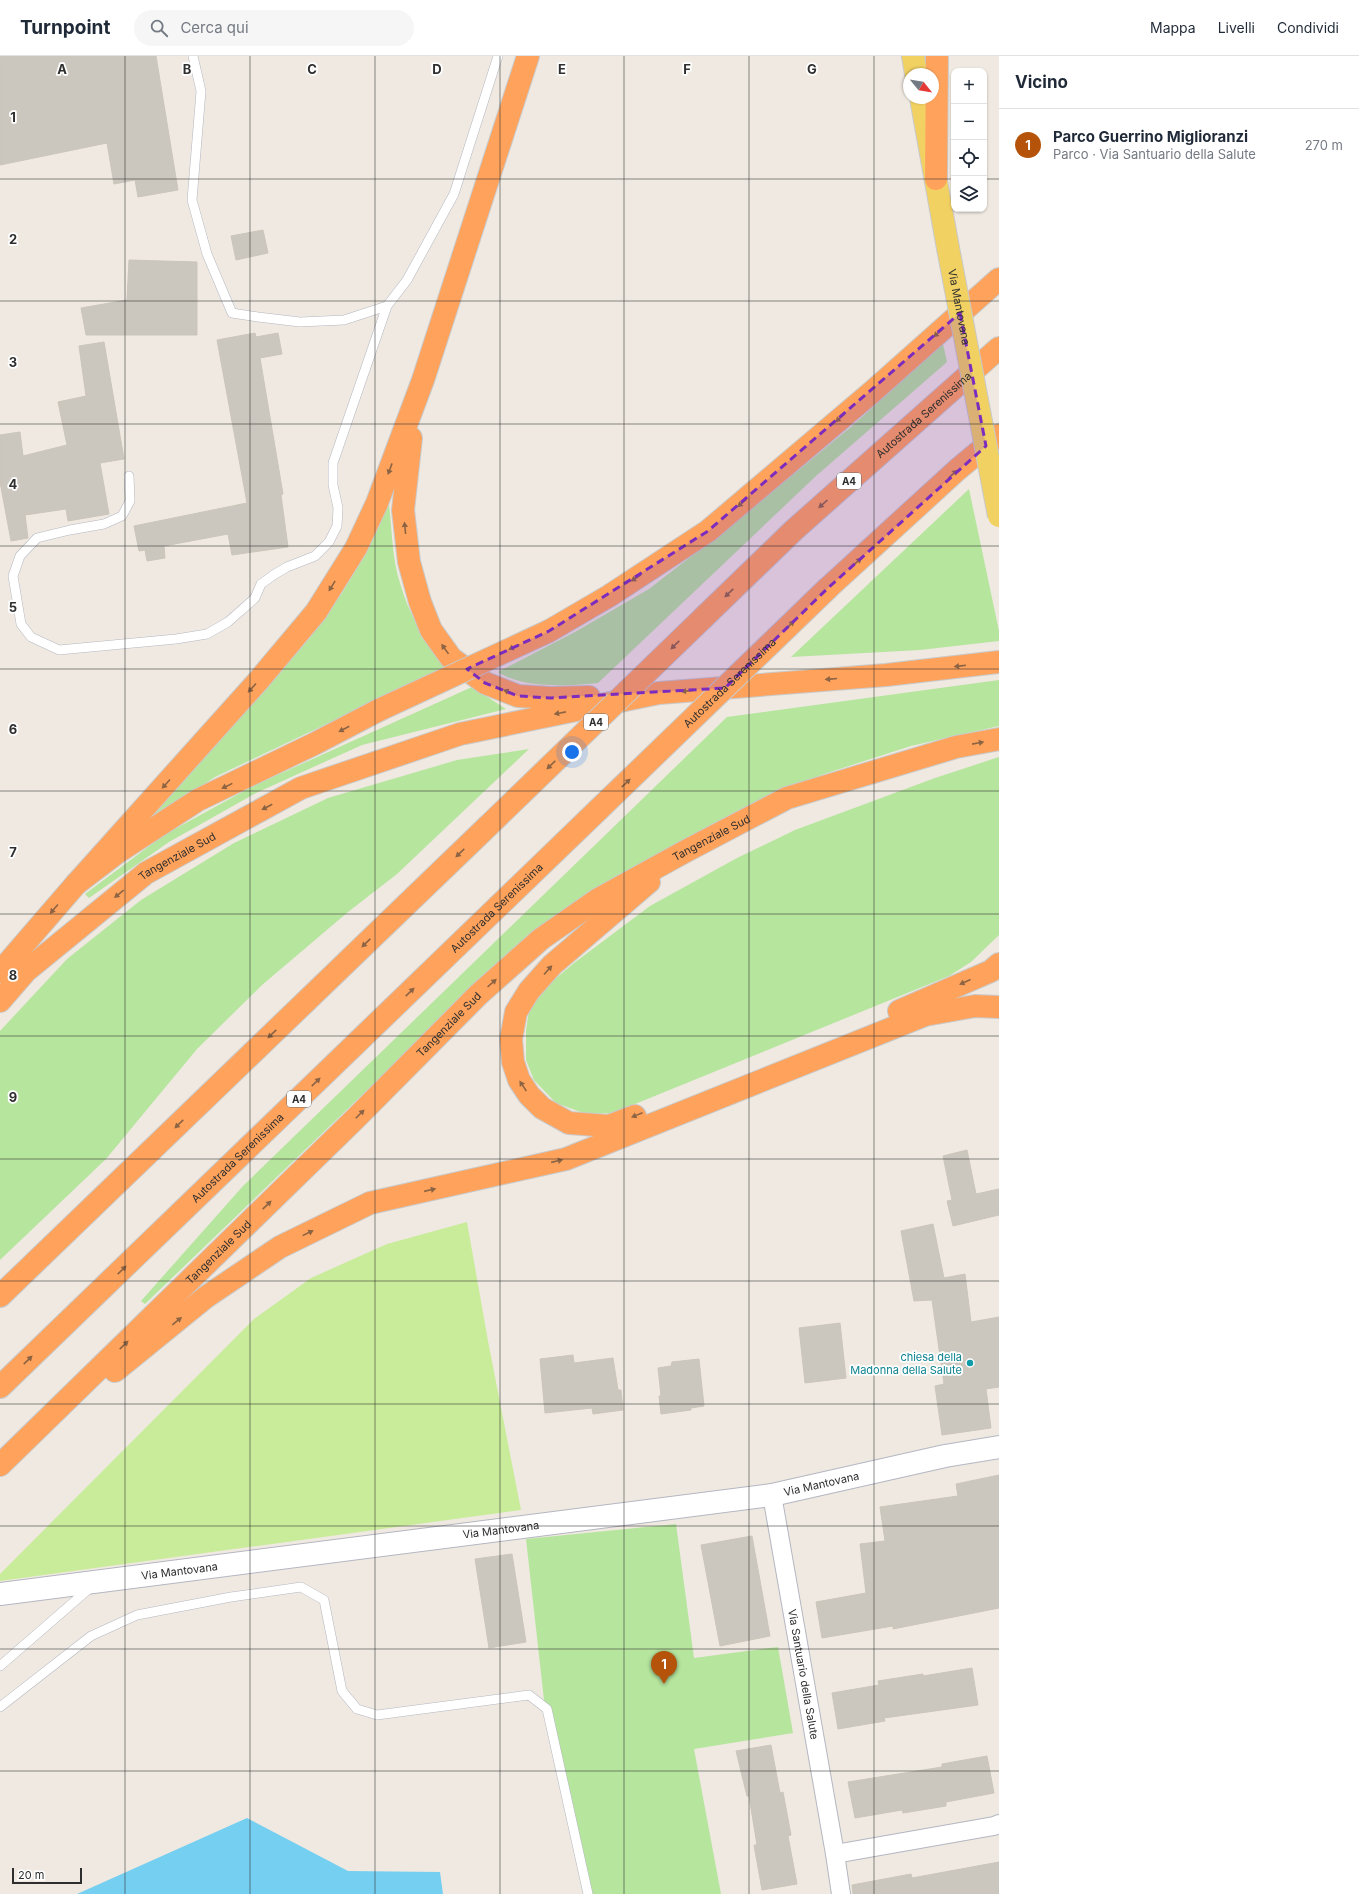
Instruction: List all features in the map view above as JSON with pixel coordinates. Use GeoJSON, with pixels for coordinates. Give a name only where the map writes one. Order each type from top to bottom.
{"type":"FeatureCollection","features":[{"type":"Feature","properties":{"kind":"highway"},"geometry":{"type":"LineString","coordinates":[[0,972],[76,884],[259,680],[316,612],[356,548],[377,503],[423,380],[528,56]]}},
{"type":"Feature","properties":{"kind":"highway"},"geometry":{"type":"LineString","coordinates":[[936,179],[937,56]]}},
{"type":"Feature","properties":{"kind":"highway"},"geometry":{"type":"LineString","coordinates":[[76,884],[118,852],[198,800],[314,744],[379,710],[549,631],[609,596],[708,531],[872,392],[999,279]]}},
{"type":"Feature","properties":{"kind":"highway","name":"Autostrada Serenissima"},"geometry":{"type":"LineString","coordinates":[[0,1296],[794,530],[999,348]]}},
{"type":"Feature","properties":{"kind":"highway"},"geometry":{"type":"LineString","coordinates":[[423,380],[410,443],[403,510],[409,562],[420,602],[431,630],[451,658],[485,683],[518,696],[552,698],[659,693]]}},
{"type":"Feature","properties":{"kind":"highway","name":"Autostrada Serenissima"},"geometry":{"type":"LineString","coordinates":[[0,1387],[828,588],[956,470],[999,435]]}},
{"type":"Feature","properties":{"kind":"highway","name":"Tangenziale Sud"},"geometry":{"type":"LineString","coordinates":[[0,1001],[26,971],[146,872],[301,788],[460,734],[659,693],[886,675],[999,662]]}},
{"type":"Feature","properties":{"kind":"highway","name":"Tangenziale Sud"},"geometry":{"type":"LineString","coordinates":[[3,1462],[356,1118],[478,995],[535,944],[597,900],[787,798],[956,747],[999,739]]}},
{"type":"Feature","properties":{"kind":"highway"},"geometry":{"type":"LineString","coordinates":[[686,851],[552,965],[529,991],[516,1012],[511,1039],[513,1062],[518,1080],[529,1095],[542,1108],[569,1123],[609,1126],[917,1003],[991,971],[999,964]]}},
{"type":"Feature","properties":{"kind":"highway"},"geometry":{"type":"LineString","coordinates":[[3,1462],[206,1297],[280,1247],[370,1204],[566,1159],[925,1016],[975,1006],[999,1007]]}},
{"type":"Feature","properties":{"kind":"main road"},"geometry":{"type":"LineString","coordinates":[[913,56],[915,68]]}},
{"type":"Feature","properties":{"kind":"main road","name":"Via Mantovana"},"geometry":{"type":"LineString","coordinates":[[922,104],[999,516]]}},
{"type":"Feature","properties":{"kind":"street","name":"Via Mantovana"},"geometry":{"type":"LineString","coordinates":[[0,1594],[772,1495],[945,1456],[999,1448]]}},
{"type":"Feature","properties":{"kind":"street","name":"Via Santuario della Salute"},"geometry":{"type":"LineString","coordinates":[[772,1495],[841,1894]]}},
{"type":"Feature","properties":{"kind":"street"},"geometry":{"type":"LineString","coordinates":[[835,1854],[999,1824]]}},
{"type":"Feature","properties":{"kind":"lane"},"geometry":{"type":"LineString","coordinates":[[193,56],[202,91],[192,200],[207,254],[232,312],[300,322],[344,320],[387,306]]}},
{"type":"Feature","properties":{"kind":"lane"},"geometry":{"type":"LineString","coordinates":[[129,476],[130,501],[122,516],[104,524],[37,538],[20,556],[13,576],[21,624],[32,637],[59,650],[176,640],[207,634],[228,622],[255,598],[261,584],[287,567],[315,556],[329,542],[337,526],[338,508],[333,485],[333,463],[387,306],[407,280],[454,194],[498,56]]}},
{"type":"Feature","properties":{"kind":"lane"},"geometry":{"type":"LineString","coordinates":[[0,1666],[97,1582]]}},
{"type":"Feature","properties":{"kind":"lane"},"geometry":{"type":"LineString","coordinates":[[0,1707],[91,1636],[137,1615],[231,1597],[301,1587],[324,1600],[342,1691],[357,1709],[377,1715],[529,1695],[548,1708],[588,1894]]}},
{"type":"Feature","properties":{"kind":"highlighted area"},"geometry":{"type":"Polygon","coordinates":[[[960,313],[986,446],[828,588],[725,688],[551,698],[518,696],[485,683],[467,669],[549,631],[708,531],[960,313]]]}},
{"type":"Feature","properties":{"kind":"green space"},"geometry":{"type":"Polygon","coordinates":[[[943,344],[947,362],[816,476],[598,683],[574,685],[533,684],[508,677],[498,672],[575,632],[649,589],[743,516],[852,426],[943,344]]]}},
{"type":"Feature","properties":{"kind":"green space"},"geometry":{"type":"Polygon","coordinates":[[[969,489],[999,631],[999,641],[920,650],[791,657],[969,489]]]}},
{"type":"Feature","properties":{"kind":"green space"},"geometry":{"type":"Polygon","coordinates":[[[389,504],[395,564],[404,595],[418,627],[444,668],[215,777],[155,816],[151,813],[309,639],[342,593],[367,552],[389,504]]]}},
{"type":"Feature","properties":{"kind":"green space"},"geometry":{"type":"Polygon","coordinates":[[[999,680],[999,726],[911,746],[824,774],[735,812],[634,867],[563,913],[439,1021],[145,1304],[141,1301],[243,1186],[727,717],[999,680]]]}},
{"type":"Feature","properties":{"kind":"green space"},"geometry":{"type":"Polygon","coordinates":[[[472,687],[506,709],[362,745],[256,793],[169,842],[89,898],[85,894],[164,835],[253,786],[472,687]]]}},
{"type":"Feature","properties":{"kind":"green space"},"geometry":{"type":"Polygon","coordinates":[[[529,749],[397,874],[348,912],[262,985],[197,1049],[106,1159],[0,1260],[0,1031],[67,959],[141,900],[234,843],[328,798],[457,760],[529,749]]]}},
{"type":"Feature","properties":{"kind":"green space"},"geometry":{"type":"Polygon","coordinates":[[[999,757],[999,935],[971,962],[949,976],[613,1113],[586,1114],[556,1103],[534,1080],[526,1060],[526,1031],[529,1010],[541,991],[574,963],[650,906],[737,858],[795,830],[935,778],[999,757]]]}},
{"type":"Feature","properties":{"kind":"green space"},"geometry":{"type":"Polygon","coordinates":[[[467,1222],[488,1341],[521,1510],[0,1581],[0,1574],[254,1319],[311,1278],[387,1244],[467,1222]]]}},
{"type":"Feature","properties":{"kind":"green space"},"geometry":{"type":"Polygon","coordinates":[[[676,1524],[694,1658],[778,1647],[793,1733],[694,1749],[721,1894],[586,1894],[545,1709],[526,1539],[676,1524]]]}},
{"type":"Feature","properties":{"kind":"water"},"geometry":{"type":"Polygon","coordinates":[[[247,1818],[348,1871],[440,1872],[443,1894],[77,1894],[247,1818]]]}},
{"type":"Feature","properties":{"kind":"building"},"geometry":{"type":"Polygon","coordinates":[[[0,56],[156,56],[178,190],[138,197],[135,180],[114,184],[107,143],[0,165],[0,56]]]}},
{"type":"Feature","properties":{"kind":"building"},"geometry":{"type":"Polygon","coordinates":[[[263,230],[268,253],[236,260],[231,236],[263,230]]]}},
{"type":"Feature","properties":{"kind":"building"},"geometry":{"type":"Polygon","coordinates":[[[129,260],[197,262],[197,335],[86,335],[81,308],[127,300],[129,260]]]}},
{"type":"Feature","properties":{"kind":"building"},"geometry":{"type":"Polygon","coordinates":[[[255,333],[256,337],[278,333],[282,354],[260,358],[283,494],[281,495],[288,547],[232,555],[228,534],[164,546],[165,558],[147,561],[145,550],[139,551],[134,526],[247,503],[217,340],[255,333]]]}},
{"type":"Feature","properties":{"kind":"building"},"geometry":{"type":"Polygon","coordinates":[[[104,342],[124,459],[100,463],[109,514],[68,521],[66,509],[25,515],[28,538],[11,541],[0,482],[0,435],[20,432],[23,456],[67,445],[58,402],[86,396],[79,346],[104,342]]]}},
{"type":"Feature","properties":{"kind":"building"},"geometry":{"type":"Polygon","coordinates":[[[967,1150],[976,1194],[999,1189],[999,1215],[953,1226],[947,1201],[952,1200],[943,1156],[967,1150]]]}},
{"type":"Feature","properties":{"kind":"building"},"geometry":{"type":"Polygon","coordinates":[[[933,1224],[944,1278],[965,1274],[971,1322],[999,1317],[999,1387],[986,1389],[991,1428],[942,1435],[935,1386],[944,1384],[932,1300],[914,1301],[901,1231],[933,1224]]]}},
{"type":"Feature","properties":{"kind":"building"},"geometry":{"type":"Polygon","coordinates":[[[840,1323],[846,1378],[805,1383],[799,1328],[840,1323]]]}},
{"type":"Feature","properties":{"kind":"building"},"geometry":{"type":"Polygon","coordinates":[[[573,1355],[574,1363],[613,1358],[618,1390],[621,1390],[623,1410],[593,1414],[592,1408],[545,1413],[540,1359],[573,1355]]]}},
{"type":"Feature","properties":{"kind":"building"},"geometry":{"type":"Polygon","coordinates":[[[699,1359],[704,1406],[691,1408],[691,1410],[661,1414],[658,1368],[671,1366],[672,1362],[699,1359]]]}},
{"type":"Feature","properties":{"kind":"building"},"geometry":{"type":"Polygon","coordinates":[[[999,1475],[999,1608],[893,1629],[893,1626],[822,1638],[816,1602],[866,1593],[860,1544],[885,1541],[880,1507],[958,1496],[956,1484],[999,1475]]]}},
{"type":"Feature","properties":{"kind":"building"},"geometry":{"type":"Polygon","coordinates":[[[752,1536],[770,1636],[720,1646],[701,1545],[752,1536]]]}},
{"type":"Feature","properties":{"kind":"building"},"geometry":{"type":"Polygon","coordinates":[[[512,1554],[526,1642],[489,1648],[475,1559],[512,1554]]]}},
{"type":"Feature","properties":{"kind":"building"},"geometry":{"type":"Polygon","coordinates":[[[972,1668],[978,1705],[884,1718],[885,1721],[838,1729],[832,1693],[879,1685],[878,1681],[923,1674],[923,1676],[972,1668]]]}},
{"type":"Feature","properties":{"kind":"building"},"geometry":{"type":"Polygon","coordinates":[[[771,1745],[780,1793],[783,1792],[791,1835],[788,1836],[797,1884],[762,1890],[754,1845],[757,1845],[749,1796],[747,1796],[736,1751],[771,1745]]]}},
{"type":"Feature","properties":{"kind":"building"},"geometry":{"type":"Polygon","coordinates":[[[987,1756],[994,1793],[946,1802],[946,1806],[903,1813],[902,1810],[855,1818],[848,1782],[942,1767],[942,1764],[987,1756]]]}},
{"type":"Feature","properties":{"kind":"building"},"geometry":{"type":"Polygon","coordinates":[[[999,1862],[999,1894],[853,1894],[852,1885],[911,1874],[912,1878],[999,1862]]]}},
{"type":"Feature","properties":{"kind":"place","name":"chiesa della Madonna della Salute"},"geometry":{"type":"Point","coordinates":[970,1363]}},
{"type":"Feature","properties":{"kind":"place","name":"Parco Guerrino Miglioranzi"},"geometry":{"type":"Point","coordinates":[664,1684]}}]}
